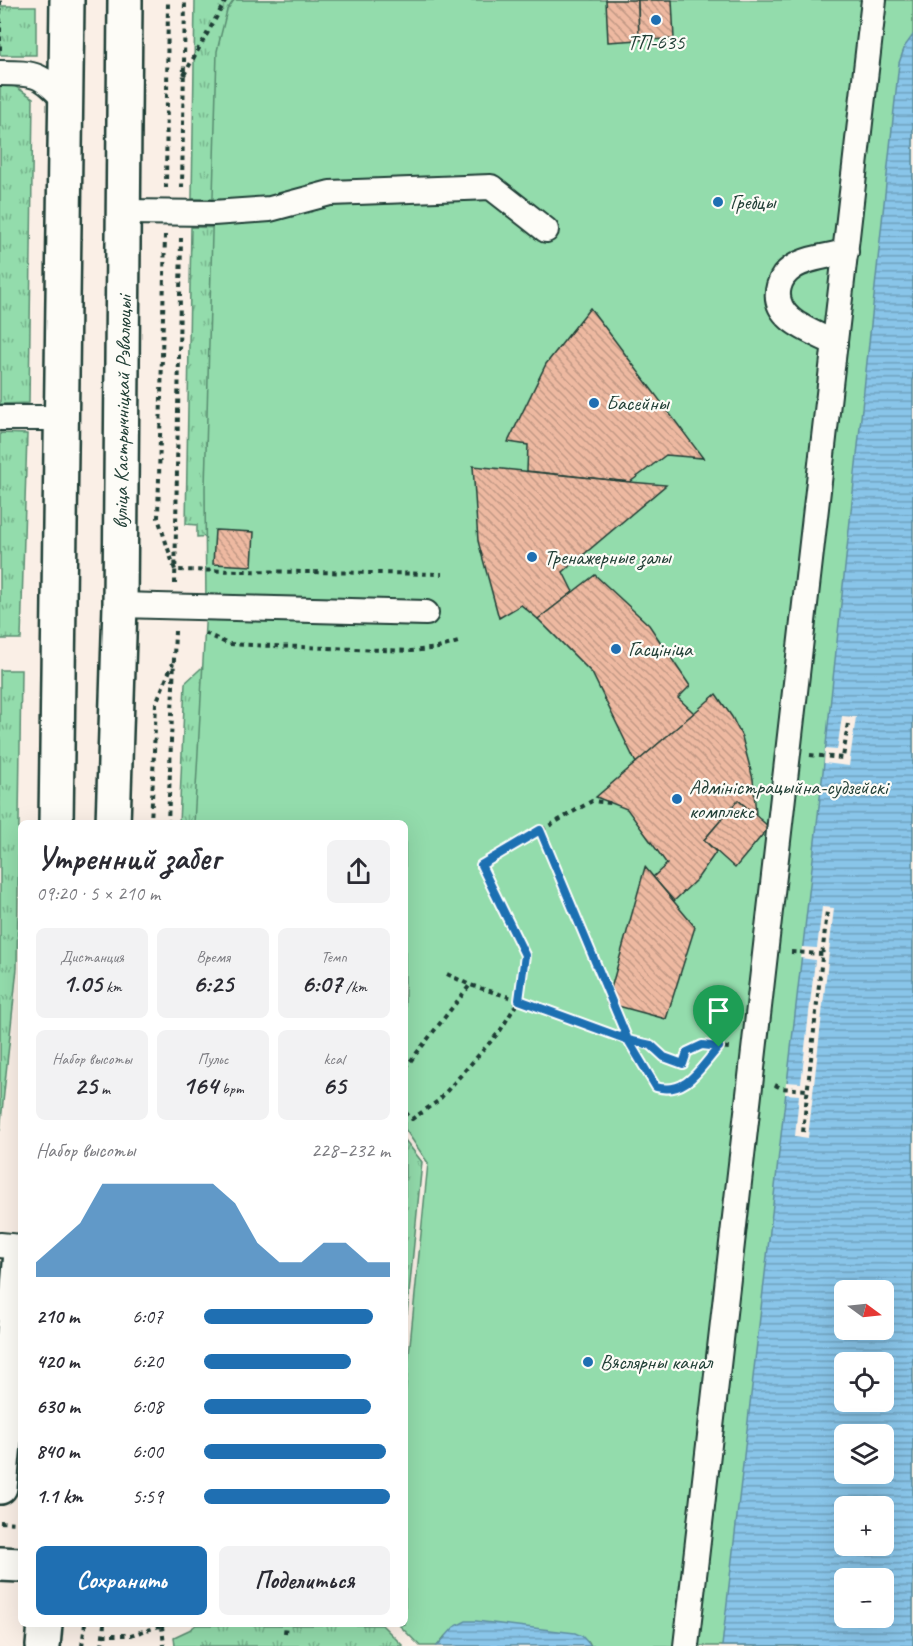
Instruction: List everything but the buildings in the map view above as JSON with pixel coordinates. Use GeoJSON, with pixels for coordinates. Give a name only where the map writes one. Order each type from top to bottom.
{"type":"FeatureCollection","features":[{"type":"Feature","properties":{"kind":"highway"},"geometry":{"type":"LineString","coordinates":[[56,820],[67,0]]}},
{"type":"Feature","properties":{"kind":"highway","name":"вуліца Кастрычніцкай Рэвалюцыі"},"geometry":{"type":"LineString","coordinates":[[113,820],[120,605],[126,0]]}},
{"type":"Feature","properties":{"kind":"highway"},"geometry":{"type":"LineString","coordinates":[[8,1471],[18,1303]]}},
{"type":"Feature","properties":{"kind":"highway"},"geometry":{"type":"LineString","coordinates":[[0,1564],[18,1565]]}},
{"type":"Feature","properties":{"kind":"highway"},"geometry":{"type":"LineString","coordinates":[[43,1646],[45,1627]]}},
{"type":"Feature","properties":{"kind":"lane"},"geometry":{"type":"LineString","coordinates":[[686,1646],[874,0]]}},
{"type":"Feature","properties":{"kind":"lane"},"geometry":{"type":"LineString","coordinates":[[0,73],[30,73],[47,81],[66,101]]}},
{"type":"Feature","properties":{"kind":"lane"},"geometry":{"type":"LineString","coordinates":[[124,212],[173,213],[270,209],[330,193],[491,187],[546,230]]}},
{"type":"Feature","properties":{"kind":"lane"},"geometry":{"type":"LineString","coordinates":[[836,343],[802,327],[785,314],[779,304],[777,294],[785,274],[792,268],[846,252]]}},
{"type":"Feature","properties":{"kind":"lane"},"geometry":{"type":"LineString","coordinates":[[0,418],[63,418]]}},
{"type":"Feature","properties":{"kind":"lane"},"geometry":{"type":"LineString","coordinates":[[120,605],[426,613]]}},
{"type":"Feature","properties":{"kind":"lane"},"geometry":{"type":"LineString","coordinates":[[0,1245],[18,1247]]}},
{"type":"Feature","properties":{"kind":"path"},"geometry":{"type":"LineString","coordinates":[[0,0],[0,55]]}},
{"type":"Feature","properties":{"kind":"path"},"geometry":{"type":"LineString","coordinates":[[168,0],[173,213],[176,607],[168,820]]}},
{"type":"Feature","properties":{"kind":"path"},"geometry":{"type":"LineString","coordinates":[[175,570],[158,518],[173,213],[183,77],[184,0]]}},
{"type":"Feature","properties":{"kind":"path"},"geometry":{"type":"LineString","coordinates":[[183,77],[226,0]]}},
{"type":"Feature","properties":{"kind":"path"},"geometry":{"type":"LineString","coordinates":[[175,570],[442,574]]}},
{"type":"Feature","properties":{"kind":"path"},"geometry":{"type":"LineString","coordinates":[[194,632],[204,632],[228,644],[273,646],[411,651],[438,648],[458,642]]}},
{"type":"Feature","properties":{"kind":"path"},"geometry":{"type":"LineString","coordinates":[[175,633],[185,633]]}},
{"type":"Feature","properties":{"kind":"path"},"geometry":{"type":"LineString","coordinates":[[151,820],[156,703],[175,659]]}},
{"type":"Feature","properties":{"kind":"path"},"geometry":{"type":"LineString","coordinates":[[823,756],[843,758],[848,723]]}},
{"type":"Feature","properties":{"kind":"path"},"geometry":{"type":"LineString","coordinates":[[408,1115],[412,1119],[438,1101],[500,1031],[519,1000],[525,955],[481,865],[592,801],[610,803]]}},
{"type":"Feature","properties":{"kind":"path"},"geometry":{"type":"LineString","coordinates":[[540,830],[628,1040],[656,1087],[666,1090],[689,1082],[719,1047]]}},
{"type":"Feature","properties":{"kind":"path"},"geometry":{"type":"LineString","coordinates":[[803,1132],[827,911]]}},
{"type":"Feature","properties":{"kind":"path"},"geometry":{"type":"LineString","coordinates":[[787,955],[794,952],[823,954]]}},
{"type":"Feature","properties":{"kind":"path"},"geometry":{"type":"LineString","coordinates":[[447,974],[470,985],[519,1000],[628,1040],[651,1045],[664,1057],[683,1064],[687,1052],[702,1045],[755,1050]]}},
{"type":"Feature","properties":{"kind":"path"},"geometry":{"type":"LineString","coordinates":[[408,1064],[470,985]]}},
{"type":"Feature","properties":{"kind":"path"},"geometry":{"type":"LineString","coordinates":[[773,1079],[776,1087],[807,1090]]}},
{"type":"Feature","properties":{"kind":"path"},"geometry":{"type":"LineString","coordinates":[[0,1522],[18,1523]]}},
{"type":"Feature","properties":{"kind":"path"},"geometry":{"type":"LineString","coordinates":[[82,1646],[85,1627]]}},
{"type":"Feature","properties":{"kind":"path"},"geometry":{"type":"LineString","coordinates":[[102,1646],[104,1627]]}},
{"type":"Feature","properties":{"kind":"path"},"geometry":{"type":"LineString","coordinates":[[103,1635],[130,1635],[156,1627]]}},
{"type":"Feature","properties":{"kind":"path"},"geometry":{"type":"LineString","coordinates":[[163,1627],[164,1646]]}},
{"type":"Feature","properties":{"kind":"path"},"geometry":{"type":"LineString","coordinates":[[285,1633],[286,1627]]}},
{"type":"Feature","properties":{"kind":"green space"},"geometry":{"type":"Polygon","coordinates":[[[195,0],[275,0],[221,199],[192,199],[195,0]]]}},
{"type":"Feature","properties":{"kind":"green space"},"geometry":{"type":"Polygon","coordinates":[[[234,0],[913,0],[913,1646],[591,1646],[589,1642],[445,1636],[437,1646],[420,1646],[401,1627],[408,1627],[408,1365],[428,1163],[408,1133],[408,820],[194,820],[206,607],[205,488],[217,51],[227,10],[234,0]]]}},
{"type":"Feature","properties":{"kind":"green space"},"geometry":{"type":"Polygon","coordinates":[[[0,6],[36,6],[36,55],[0,55],[0,6]]]}},
{"type":"Feature","properties":{"kind":"green space"},"geometry":{"type":"Polygon","coordinates":[[[0,84],[13,85],[33,98],[29,403],[0,404],[0,84]]]}},
{"type":"Feature","properties":{"kind":"green space"},"geometry":{"type":"Polygon","coordinates":[[[191,227],[222,228],[214,536],[197,537],[197,525],[186,524],[191,227]]]}},
{"type":"Feature","properties":{"kind":"green space"},"geometry":{"type":"Polygon","coordinates":[[[0,433],[27,434],[21,639],[0,639],[0,433]]]}},
{"type":"Feature","properties":{"kind":"green space"},"geometry":{"type":"Polygon","coordinates":[[[212,658],[198,820],[179,820],[185,683],[212,658]]]}},
{"type":"Feature","properties":{"kind":"green space"},"geometry":{"type":"Polygon","coordinates":[[[0,670],[21,670],[17,968],[0,1131],[0,670]]]}},
{"type":"Feature","properties":{"kind":"green space"},"geometry":{"type":"Polygon","coordinates":[[[408,1144],[422,1162],[408,1304],[408,1144]]]}},
{"type":"Feature","properties":{"kind":"green space"},"geometry":{"type":"Polygon","coordinates":[[[193,1627],[384,1627],[403,1646],[175,1646],[174,1637],[193,1627]]]}},
{"type":"Feature","properties":{"kind":"water","name":"Вяслярны канал"},"geometry":{"type":"Polygon","coordinates":[[[913,35],[913,1646],[722,1646],[824,763],[899,63],[905,46],[913,35]]]}},
{"type":"Feature","properties":{"kind":"water"},"geometry":{"type":"Polygon","coordinates":[[[466,1621],[575,1633],[582,1636],[591,1646],[437,1646],[454,1627],[466,1621]]]}},
{"type":"Feature","properties":{"kind":"pier"},"geometry":{"type":"Polygon","coordinates":[[[842,716],[856,717],[849,766],[824,763],[825,749],[837,750],[842,716]]]}},
{"type":"Feature","properties":{"kind":"pier"},"geometry":{"type":"Polygon","coordinates":[[[822,907],[834,908],[808,1138],[795,1136],[799,1095],[785,1094],[786,1082],[801,1083],[815,960],[800,958],[802,947],[817,948],[822,907]]]}},
{"type":"Feature","properties":{"kind":"place","name":"ТП-635"},"geometry":{"type":"Point","coordinates":[656,20]}},
{"type":"Feature","properties":{"kind":"place","name":"Гребцы"},"geometry":{"type":"Point","coordinates":[718,202]}},
{"type":"Feature","properties":{"kind":"place","name":"Басейны"},"geometry":{"type":"Point","coordinates":[594,403]}},
{"type":"Feature","properties":{"kind":"place","name":"Тренажерные залы"},"geometry":{"type":"Point","coordinates":[532,557]}},
{"type":"Feature","properties":{"kind":"place","name":"Гасцініца"},"geometry":{"type":"Point","coordinates":[616,649]}},
{"type":"Feature","properties":{"kind":"place","name":"Адміністрацыйна-судзейскі комплекс"},"geometry":{"type":"Point","coordinates":[677,799]}},
{"type":"Feature","properties":{"kind":"place","name":"Вяслярны канал"},"geometry":{"type":"Point","coordinates":[588,1362]}},
{"type":"Feature","properties":{"kind":"route"},"geometry":{"type":"LineString","coordinates":[[719,1047],[689,1082],[666,1090],[656,1087],[628,1040],[540,830],[481,865],[525,955],[519,1000],[628,1040],[651,1045],[664,1057],[683,1064],[687,1052],[702,1045],[719,1047]]}}]}
